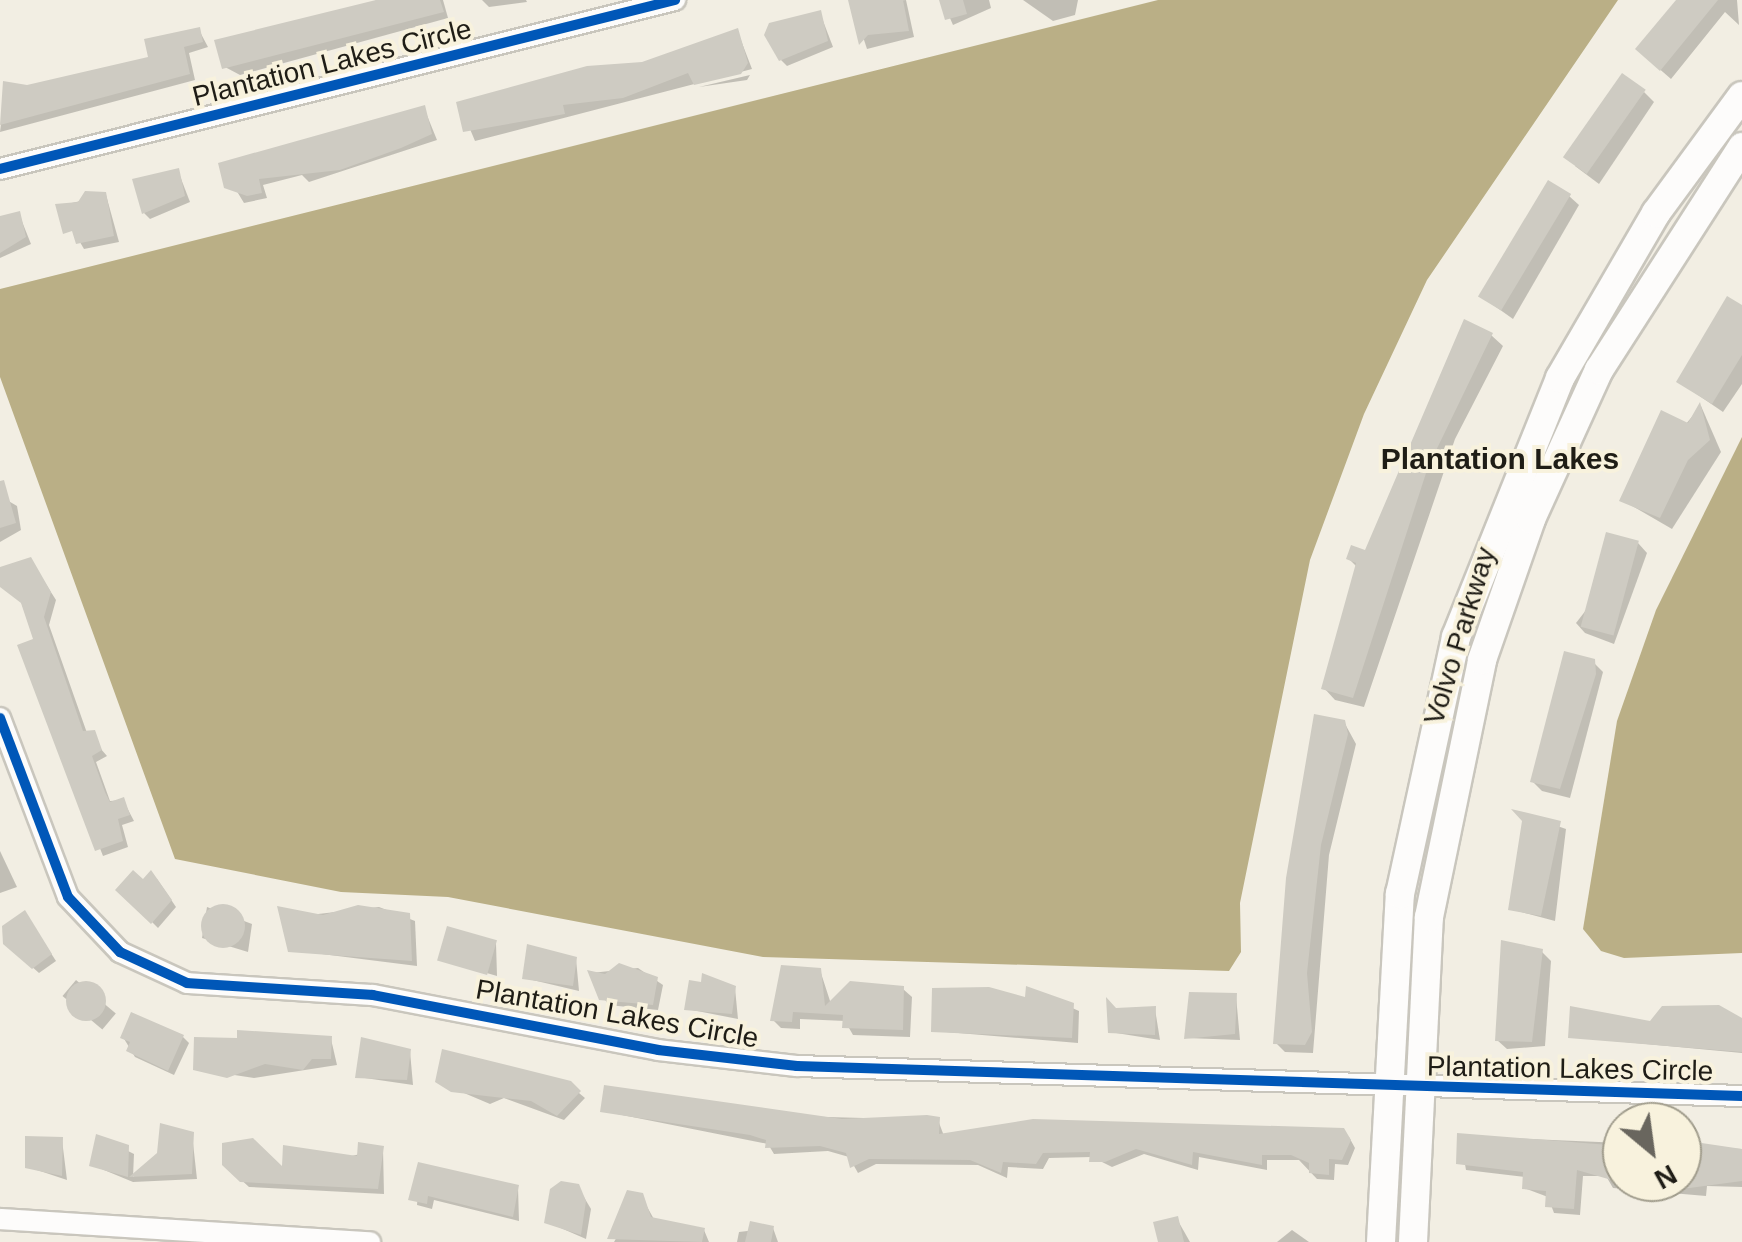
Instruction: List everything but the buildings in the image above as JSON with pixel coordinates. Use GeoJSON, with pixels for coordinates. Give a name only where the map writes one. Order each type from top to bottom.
{"type":"FeatureCollection","features":[{"type":"Feature","properties":{"kind":"main road","name":"Volvo Parkway"},"geometry":{"type":"LineString","coordinates":[[1381,1242],[1386,1087],[1410,829],[1482,558],[1542,414],[1612,284],[1742,96]]}},
{"type":"Feature","properties":{"kind":"main road","name":"Volvo Parkway"},"geometry":{"type":"LineString","coordinates":[[1412,1242],[1418,1087],[1438,852],[1502,597],[1600,370],[1742,148]]}},
{"type":"Feature","properties":{"kind":"street","name":"Plantation Lakes Circle"},"geometry":{"type":"LineString","coordinates":[[0,170],[675,0]]}},
{"type":"Feature","properties":{"kind":"street","name":"Plantation Lakes Circle"},"geometry":{"type":"LineString","coordinates":[[0,718],[68,897],[120,952],[187,983],[372,995],[658,1050],[797,1066],[1742,1096]]}},
{"type":"Feature","properties":{"kind":"street"},"geometry":{"type":"LineString","coordinates":[[0,1219],[370,1242]]}},
{"type":"Feature","properties":{"kind":"shaded area"},"geometry":{"type":"Polygon","coordinates":[[[1158,0],[1618,0],[1427,280],[1364,414],[1310,560],[1240,903],[1241,952],[1229,971],[763,957],[448,897],[341,892],[175,859],[0,377],[0,289],[1158,0]]]}},
{"type":"Feature","properties":{"kind":"shaded area"},"geometry":{"type":"Polygon","coordinates":[[[1742,437],[1742,953],[1624,958],[1601,951],[1583,929],[1617,721],[1656,610],[1742,437]]]}},
{"type":"Feature","properties":{"kind":"cycle path"},"geometry":{"type":"LineString","coordinates":[[0,169],[675,0]]}},
{"type":"Feature","properties":{"kind":"cycle path"},"geometry":{"type":"LineString","coordinates":[[0,718],[68,897],[120,952],[187,983],[373,995],[658,1050],[797,1066],[1742,1096]]}},
{"type":"Feature","properties":{"kind":"district","name":"Plantation Lakes"},"geometry":{"type":"Point","coordinates":[1500,459]}}]}
